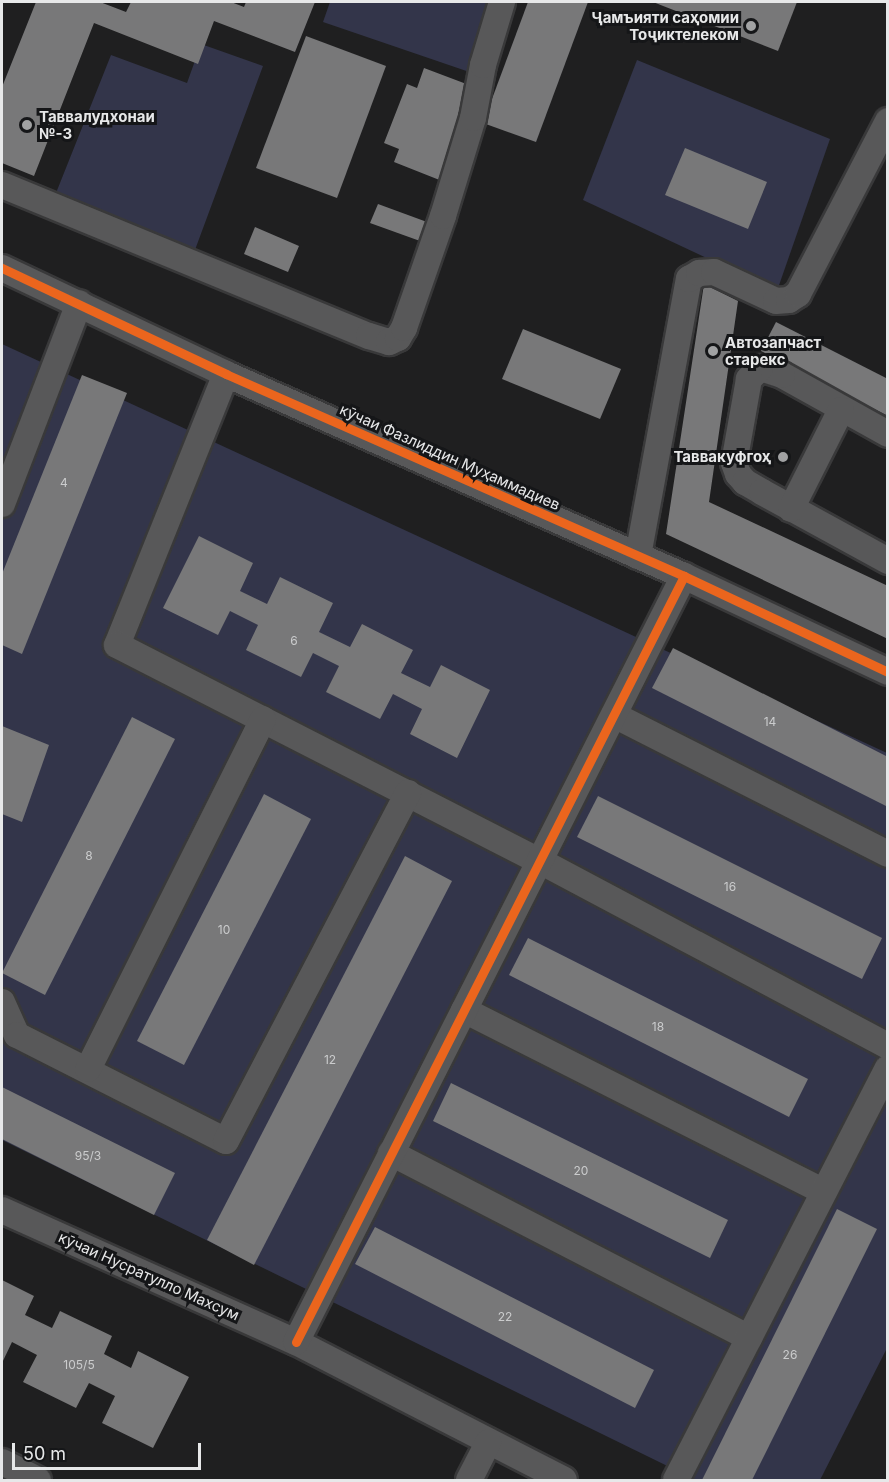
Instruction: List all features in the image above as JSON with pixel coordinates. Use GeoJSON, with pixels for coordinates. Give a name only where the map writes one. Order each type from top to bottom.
{"type":"FeatureCollection","features":[{"type":"Feature","properties":{"kind":"street"},"geometry":{"type":"LineString","coordinates":[[2,185],[196,267],[389,342],[398,338],[404,328],[443,216],[473,118],[483,65],[502,2]]}},
{"type":"Feature","properties":{"kind":"street"},"geometry":{"type":"LineString","coordinates":[[638,556],[689,279],[699,273],[714,272],[776,301],[789,300],[798,294],[888,121]]}},
{"type":"Feature","properties":{"kind":"street","name":"кӯчаи Фазлиддин Муҳаммадиев"},"geometry":{"type":"LineString","coordinates":[[2,268],[226,374],[684,576],[888,672]]}},
{"type":"Feature","properties":{"kind":"street"},"geometry":{"type":"LineString","coordinates":[[2,504],[79,303]]}},
{"type":"Feature","properties":{"kind":"street"},"geometry":{"type":"LineString","coordinates":[[888,434],[841,410],[782,375],[760,368],[749,379],[734,463],[738,474],[745,482],[888,561]]}},
{"type":"Feature","properties":{"kind":"street"},"geometry":{"type":"LineString","coordinates":[[226,374],[117,645],[540,861],[888,1046]]}},
{"type":"Feature","properties":{"kind":"street"},"geometry":{"type":"LineString","coordinates":[[791,509],[841,410]]}},
{"type":"Feature","properties":{"kind":"street"},"geometry":{"type":"LineString","coordinates":[[296,1342],[684,576]]}},
{"type":"Feature","properties":{"kind":"street"},"geometry":{"type":"LineString","coordinates":[[614,714],[888,854]]}},
{"type":"Feature","properties":{"kind":"street"},"geometry":{"type":"LineString","coordinates":[[88,1069],[263,719]]}},
{"type":"Feature","properties":{"kind":"street"},"geometry":{"type":"LineString","coordinates":[[2,1002],[17,1035],[226,1141],[408,793]]}},
{"type":"Feature","properties":{"kind":"street"},"geometry":{"type":"LineString","coordinates":[[464,1010],[824,1192]]}},
{"type":"Feature","properties":{"kind":"street"},"geometry":{"type":"LineString","coordinates":[[676,1480],[888,1068]]}},
{"type":"Feature","properties":{"kind":"street"},"geometry":{"type":"LineString","coordinates":[[391,1154],[749,1338]]}},
{"type":"Feature","properties":{"kind":"street","name":"кӯчаи Нусратулло Махсум"},"geometry":{"type":"LineString","coordinates":[[2,1210],[296,1342],[488,1443],[564,1480]]}},
{"type":"Feature","properties":{"kind":"street"},"geometry":{"type":"LineString","coordinates":[[469,1480],[488,1443]]}},
{"type":"Feature","properties":{"kind":"street"},"geometry":{"type":"LineString","coordinates":[[2,1462],[38,1480]]}},
{"type":"Feature","properties":{"kind":"shaded area"},"geometry":{"type":"Polygon","coordinates":[[[330,2],[510,2],[484,77],[323,22],[330,2]]]}},
{"type":"Feature","properties":{"kind":"shaded area"},"geometry":{"type":"Polygon","coordinates":[[[201,44],[263,66],[192,258],[54,198],[111,55],[187,83],[201,44]]]}},
{"type":"Feature","properties":{"kind":"shaded area"},"geometry":{"type":"Polygon","coordinates":[[[637,60],[830,139],[777,291],[583,200],[637,60]]]}},
{"type":"Feature","properties":{"kind":"shaded area"},"geometry":{"type":"Polygon","coordinates":[[[2,344],[887,753],[887,1348],[820,1480],[696,1480],[2,1140],[2,344]]]}},
{"type":"Feature","properties":{"kind":"building","name":"Таввалудхонаи №-3"},"geometry":{"type":"Polygon","coordinates":[[[36,2],[100,2],[126,12],[131,2],[231,2],[244,7],[246,2],[315,2],[295,52],[214,21],[198,64],[94,23],[34,176],[2,163],[2,87],[36,2]]]}},
{"type":"Feature","properties":{"kind":"building"},"geometry":{"type":"Polygon","coordinates":[[[528,2],[588,2],[536,142],[483,123],[528,2]]]}},
{"type":"Feature","properties":{"kind":"building","name":"Ҷамъияти саҳомии Тоҷиктелеком"},"geometry":{"type":"Polygon","coordinates":[[[653,2],[797,2],[778,51],[653,2]]]}},
{"type":"Feature","properties":{"kind":"building"},"geometry":{"type":"Polygon","coordinates":[[[306,36],[386,66],[337,198],[256,168],[306,36]]]}},
{"type":"Feature","properties":{"kind":"building"},"geometry":{"type":"Polygon","coordinates":[[[424,68],[477,88],[442,181],[394,162],[399,149],[384,143],[407,84],[417,88],[424,68]]]}},
{"type":"Feature","properties":{"kind":"building"},"geometry":{"type":"Polygon","coordinates":[[[685,148],[767,182],[748,229],[665,195],[685,148]]]}},
{"type":"Feature","properties":{"kind":"building"},"geometry":{"type":"Polygon","coordinates":[[[378,204],[427,222],[420,241],[370,223],[378,204]]]}},
{"type":"Feature","properties":{"kind":"building"},"geometry":{"type":"Polygon","coordinates":[[[255,227],[299,246],[288,272],[244,254],[255,227]]]}},
{"type":"Feature","properties":{"kind":"building"},"geometry":{"type":"Polygon","coordinates":[[[704,284],[738,301],[709,502],[888,586],[888,639],[666,534],[704,284]]]}},
{"type":"Feature","properties":{"kind":"building"},"geometry":{"type":"Polygon","coordinates":[[[776,322],[888,379],[888,416],[761,351],[776,322]]]}},
{"type":"Feature","properties":{"kind":"building"},"geometry":{"type":"Polygon","coordinates":[[[523,329],[621,369],[600,419],[502,379],[523,329]]]}},
{"type":"Feature","properties":{"kind":"building"},"geometry":{"type":"Polygon","coordinates":[[[82,375],[127,393],[22,654],[2,645],[2,574],[82,375]]]}},
{"type":"Feature","properties":{"kind":"building"},"geometry":{"type":"Polygon","coordinates":[[[199,536],[253,563],[240,591],[267,604],[280,577],[333,603],[319,632],[350,647],[362,624],[413,650],[401,673],[430,687],[441,665],[490,690],[457,758],[410,734],[422,709],[393,694],[380,719],[326,692],[339,666],[313,653],[301,677],[246,650],[258,625],[230,611],[218,635],[163,608],[199,536]]]}},
{"type":"Feature","properties":{"kind":"building"},"geometry":{"type":"Polygon","coordinates":[[[673,648],[888,757],[888,807],[652,688],[673,648]]]}},
{"type":"Feature","properties":{"kind":"building"},"geometry":{"type":"Polygon","coordinates":[[[132,717],[175,739],[45,995],[2,973],[132,717]]]}},
{"type":"Feature","properties":{"kind":"building"},"geometry":{"type":"Polygon","coordinates":[[[2,726],[49,745],[22,822],[2,814],[2,726]]]}},
{"type":"Feature","properties":{"kind":"building"},"geometry":{"type":"Polygon","coordinates":[[[264,794],[311,819],[184,1065],[137,1041],[264,794]]]}},
{"type":"Feature","properties":{"kind":"building"},"geometry":{"type":"Polygon","coordinates":[[[598,796],[882,938],[862,979],[577,837],[598,796]]]}},
{"type":"Feature","properties":{"kind":"building"},"geometry":{"type":"Polygon","coordinates":[[[405,856],[452,881],[254,1265],[207,1240],[405,856]]]}},
{"type":"Feature","properties":{"kind":"building"},"geometry":{"type":"Polygon","coordinates":[[[528,938],[808,1079],[789,1117],[509,975],[528,938]]]}},
{"type":"Feature","properties":{"kind":"building"},"geometry":{"type":"Polygon","coordinates":[[[451,1083],[728,1220],[710,1258],[433,1121],[451,1083]]]}},
{"type":"Feature","properties":{"kind":"building"},"geometry":{"type":"Polygon","coordinates":[[[2,1087],[175,1173],[154,1215],[2,1139],[2,1087]]]}},
{"type":"Feature","properties":{"kind":"building"},"geometry":{"type":"Polygon","coordinates":[[[837,1209],[877,1229],[752,1480],[702,1480],[837,1209]]]}},
{"type":"Feature","properties":{"kind":"building"},"geometry":{"type":"Polygon","coordinates":[[[375,1227],[654,1370],[635,1408],[355,1264],[375,1227]]]}},
{"type":"Feature","properties":{"kind":"building"},"geometry":{"type":"Polygon","coordinates":[[[2,1280],[34,1296],[25,1315],[52,1328],[60,1311],[112,1336],[104,1354],[131,1368],[138,1351],[189,1377],[153,1448],[102,1423],[115,1396],[89,1383],[76,1408],[23,1382],[37,1355],[12,1342],[2,1363],[2,1280]]]}},
{"type":"Feature","properties":{"kind":"cycle path"},"geometry":{"type":"LineString","coordinates":[[2,268],[226,374],[684,576],[888,672]]}},
{"type":"Feature","properties":{"kind":"cycle path"},"geometry":{"type":"LineString","coordinates":[[296,1342],[684,576]]}},
{"type":"Feature","properties":{"kind":"place","name":"Ҷамъияти саҳомии Тоҷиктелеком"},"geometry":{"type":"Point","coordinates":[751,26]}},
{"type":"Feature","properties":{"kind":"place","name":"Таввалудхонаи №-3"},"geometry":{"type":"Point","coordinates":[27,125]}},
{"type":"Feature","properties":{"kind":"place","name":"Автозапчаст старекс"},"geometry":{"type":"Point","coordinates":[713,351]}},
{"type":"Feature","properties":{"kind":"place","name":"Таввакуфгоҳ"},"geometry":{"type":"Point","coordinates":[783,457]}}]}
